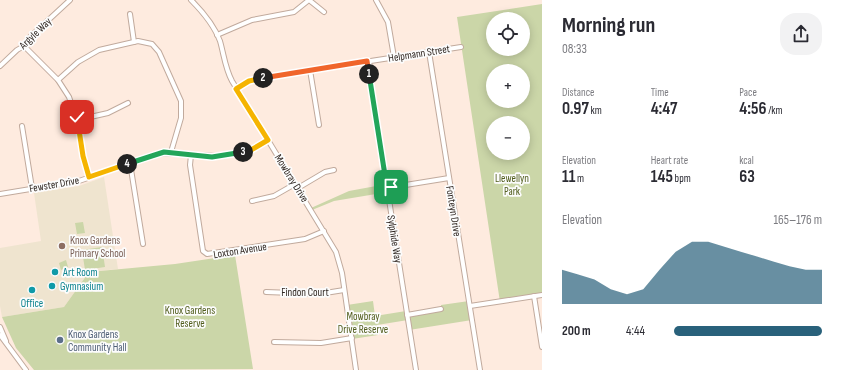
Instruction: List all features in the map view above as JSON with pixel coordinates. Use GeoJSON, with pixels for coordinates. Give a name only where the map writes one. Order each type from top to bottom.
{"type":"FeatureCollection","features":[{"type":"Feature","properties":{"kind":"street","name":"Argyle Way"},"geometry":{"type":"LineString","coordinates":[[0,66],[17,50],[24,46],[30,37],[70,0]]}},
{"type":"Feature","properties":{"kind":"street","name":"Mowbray Drive"},"geometry":{"type":"LineString","coordinates":[[191,0],[209,20],[217,34],[227,69],[236,89],[324,231],[338,259],[356,370]]}},
{"type":"Feature","properties":{"kind":"street"},"geometry":{"type":"LineString","coordinates":[[217,34],[252,20],[294,12],[309,0],[324,12]]}},
{"type":"Feature","properties":{"kind":"street"},"geometry":{"type":"LineString","coordinates":[[376,0],[388,22],[394,57]]}},
{"type":"Feature","properties":{"kind":"street"},"geometry":{"type":"LineString","coordinates":[[130,14],[134,42]]}},
{"type":"Feature","properties":{"kind":"street"},"geometry":{"type":"LineString","coordinates":[[58,80],[78,62],[92,53],[111,46],[134,42],[146,42],[157,49],[180,97],[182,114],[171,152]]}},
{"type":"Feature","properties":{"kind":"street"},"geometry":{"type":"LineString","coordinates":[[24,46],[58,80],[69,97],[77,120],[83,156],[89,177]]}},
{"type":"Feature","properties":{"kind":"street","name":"Helpmann Street"},"geometry":{"type":"LineString","coordinates":[[236,89],[256,79],[461,47]]}},
{"type":"Feature","properties":{"kind":"street","name":"Fonteyn Drive"},"geometry":{"type":"LineString","coordinates":[[429,52],[480,370]]}},
{"type":"Feature","properties":{"kind":"street","name":"Sylphide Way"},"geometry":{"type":"LineString","coordinates":[[367,61],[416,370]]}},
{"type":"Feature","properties":{"kind":"street"},"geometry":{"type":"LineString","coordinates":[[310,70],[319,125]]}},
{"type":"Feature","properties":{"kind":"street"},"geometry":{"type":"LineString","coordinates":[[77,120],[108,113],[128,103]]}},
{"type":"Feature","properties":{"kind":"street"},"geometry":{"type":"LineString","coordinates":[[22,126],[32,188]]}},
{"type":"Feature","properties":{"kind":"street","name":"Fewster Drive"},"geometry":{"type":"LineString","coordinates":[[0,194],[75,182],[152,155],[171,152],[191,155],[216,156],[251,150],[268,140]]}},
{"type":"Feature","properties":{"kind":"street","name":"Loxton Avenue"},"geometry":{"type":"LineString","coordinates":[[191,155],[190,165],[203,250],[207,254],[305,240],[324,231]]}},
{"type":"Feature","properties":{"kind":"street"},"geometry":{"type":"LineString","coordinates":[[130,162],[143,244]]}},
{"type":"Feature","properties":{"kind":"street"},"geometry":{"type":"LineString","coordinates":[[298,188],[325,172],[334,170]]}},
{"type":"Feature","properties":{"kind":"street"},"geometry":{"type":"LineString","coordinates":[[387,188],[449,178]]}},
{"type":"Feature","properties":{"kind":"street"},"geometry":{"type":"LineString","coordinates":[[252,201],[274,196],[295,184]]}},
{"type":"Feature","properties":{"kind":"street","name":"Findon Court"},"geometry":{"type":"LineString","coordinates":[[266,292],[319,294],[344,290]]}},
{"type":"Feature","properties":{"kind":"street"},"geometry":{"type":"LineString","coordinates":[[470,306],[542,295]]}},
{"type":"Feature","properties":{"kind":"street"},"geometry":{"type":"LineString","coordinates":[[534,296],[542,347]]}},
{"type":"Feature","properties":{"kind":"street"},"geometry":{"type":"LineString","coordinates":[[407,315],[441,309]]}},
{"type":"Feature","properties":{"kind":"street"},"geometry":{"type":"LineString","coordinates":[[0,327],[7,344]]}},
{"type":"Feature","properties":{"kind":"street"},"geometry":{"type":"LineString","coordinates":[[0,335],[26,370]]}},
{"type":"Feature","properties":{"kind":"street"},"geometry":{"type":"LineString","coordinates":[[274,342],[323,343],[352,338]]}},
{"type":"Feature","properties":{"kind":"shaded area","name":"Knox Gardens Primary School"},"geometry":{"type":"Polygon","coordinates":[[[104,177],[118,269],[89,272],[64,307],[2,317],[0,306],[0,248],[41,241],[34,193],[79,186],[104,177]]]}},
{"type":"Feature","properties":{"kind":"green space","name":"Llewellyn Park"},"geometry":{"type":"Polygon","coordinates":[[[542,4],[542,295],[500,302],[457,17],[486,13],[486,56],[530,56],[530,12],[490,12],[542,4]]]}},
{"type":"Feature","properties":{"kind":"green space"},"geometry":{"type":"Polygon","coordinates":[[[387,184],[388,192],[334,201],[312,210],[311,208],[349,191],[387,184]]]}},
{"type":"Feature","properties":{"kind":"green space"},"geometry":{"type":"Polygon","coordinates":[[[83,222],[85,233],[77,234],[75,223],[83,222]]]}},
{"type":"Feature","properties":{"kind":"green space"},"geometry":{"type":"Polygon","coordinates":[[[102,247],[105,267],[85,270],[82,250],[102,247]]]}},
{"type":"Feature","properties":{"kind":"green space","name":"Knox Gardens Reserve"},"geometry":{"type":"Polygon","coordinates":[[[235,255],[253,369],[34,370],[16,348],[2,317],[64,307],[89,272],[175,264],[235,255]]]}},
{"type":"Feature","properties":{"kind":"green space"},"geometry":{"type":"Polygon","coordinates":[[[66,260],[68,267],[61,270],[59,263],[66,260]]]}},
{"type":"Feature","properties":{"kind":"green space","name":"Mowbray Drive Reserve"},"geometry":{"type":"Polygon","coordinates":[[[373,301],[375,316],[406,311],[407,315],[441,309],[441,305],[469,301],[472,320],[409,330],[408,320],[377,325],[378,335],[352,339],[347,305],[373,301]]]}},
{"type":"Feature","properties":{"kind":"place","name":"Knox Gardens Primary School"},"geometry":{"type":"Point","coordinates":[62,246]}},
{"type":"Feature","properties":{"kind":"place","name":"Art Room"},"geometry":{"type":"Point","coordinates":[55,272]}},
{"type":"Feature","properties":{"kind":"place","name":"Gymnasium"},"geometry":{"type":"Point","coordinates":[52,286]}},
{"type":"Feature","properties":{"kind":"place","name":"Office"},"geometry":{"type":"Point","coordinates":[32,290]}},
{"type":"Feature","properties":{"kind":"place","name":"Knox Gardens Community Hall"},"geometry":{"type":"Point","coordinates":[60,340]}},
{"type":"Feature","properties":{"kind":"route"},"geometry":{"type":"LineString","coordinates":[[77,117],[81,147],[89,177],[146,156],[164,152],[212,157],[244,152],[251,150],[268,140],[236,89],[249,81],[256,79],[367,61],[387,188],[391,187]]}}]}
